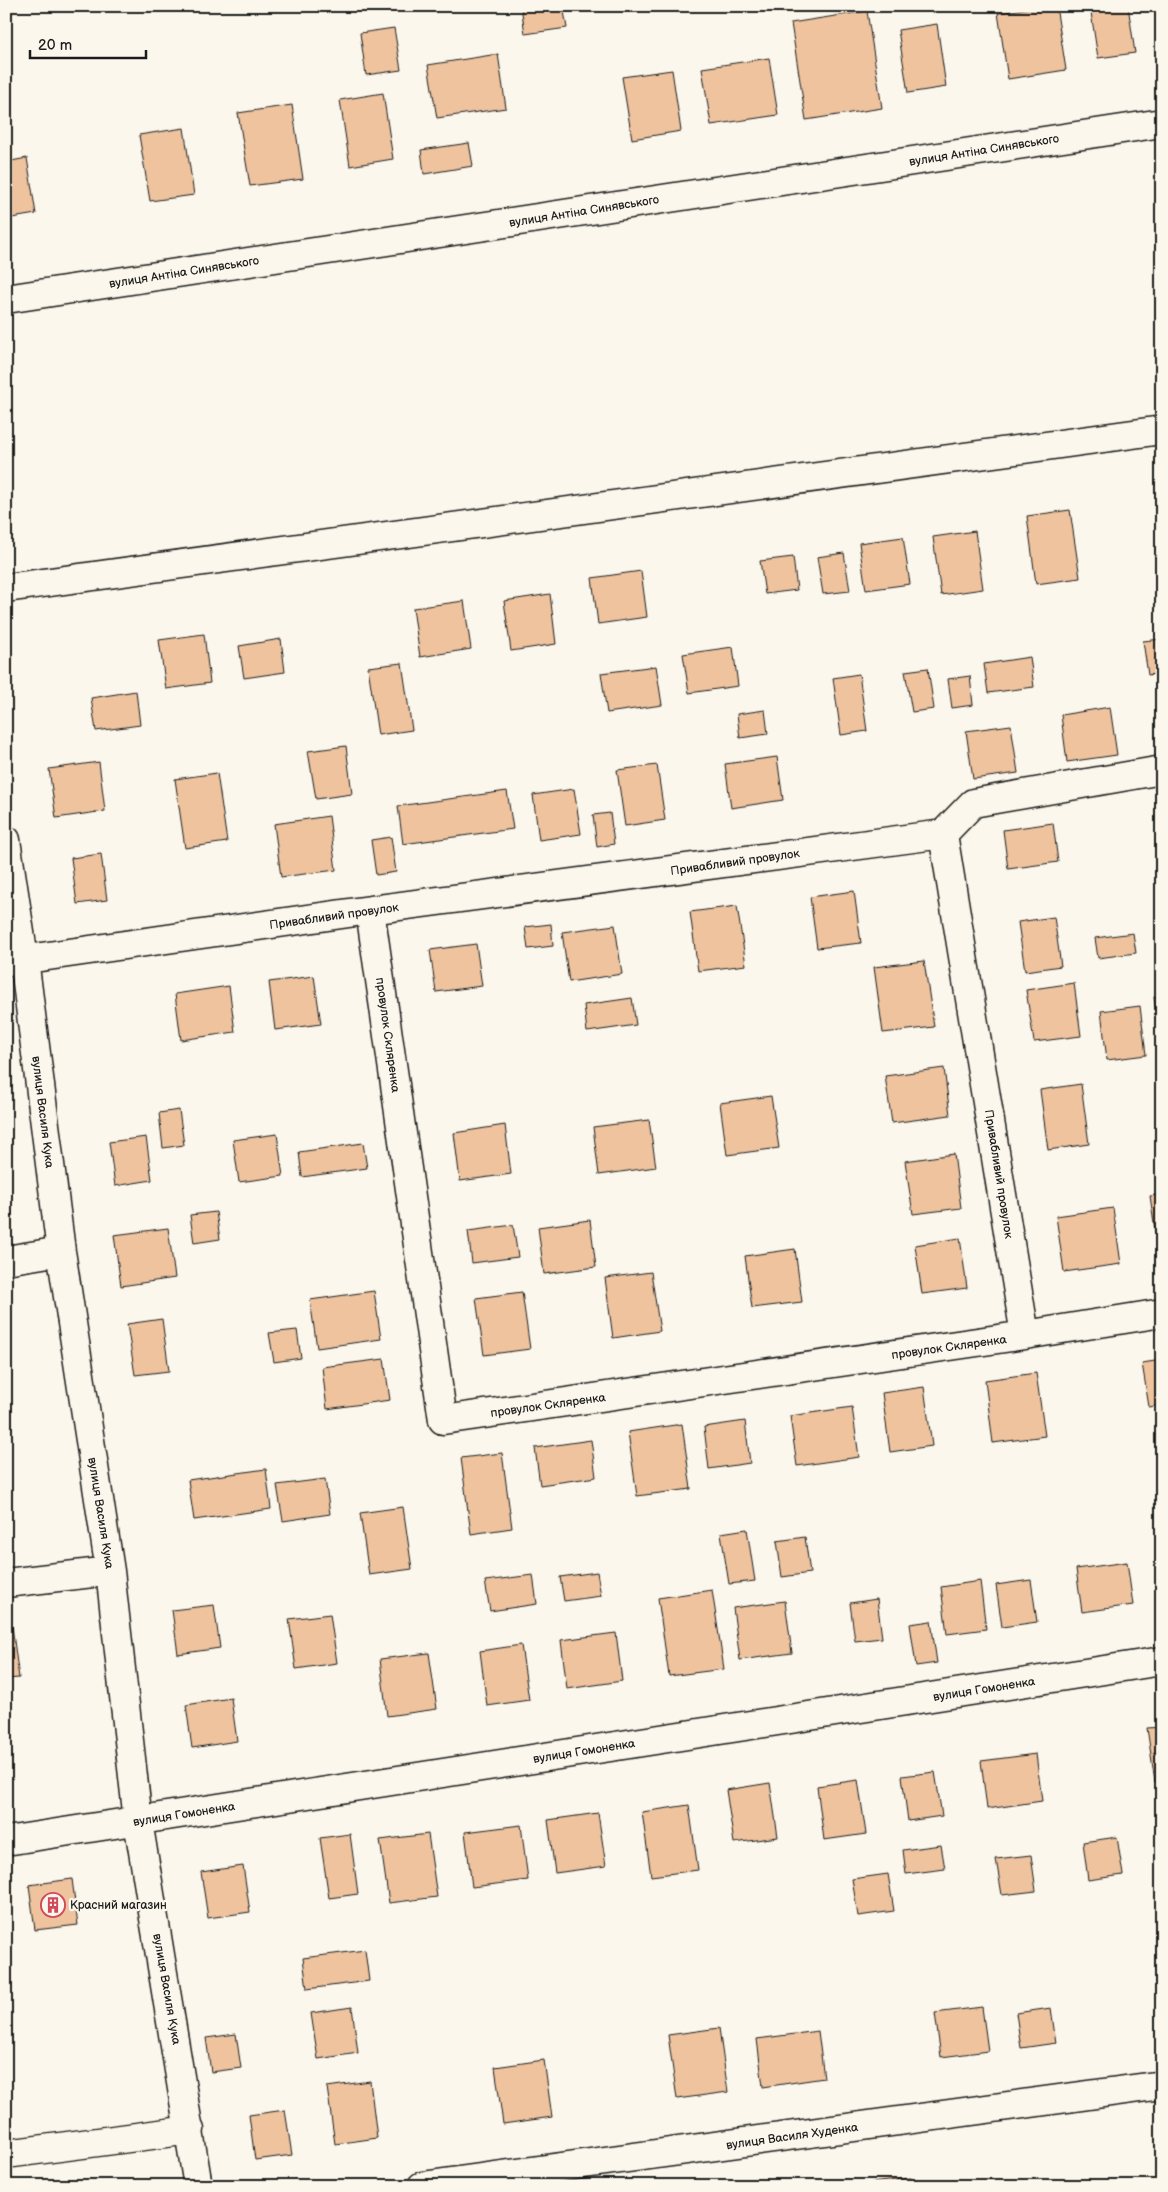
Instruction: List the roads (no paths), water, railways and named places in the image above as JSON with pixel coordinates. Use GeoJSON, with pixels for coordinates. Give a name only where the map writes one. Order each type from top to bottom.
{"type":"FeatureCollection","features":[{"type":"Feature","properties":{"kind":"street","name":"вулиця Антіна Синявського"},"geometry":{"type":"LineString","coordinates":[[6,299],[1162,123]]}},
{"type":"Feature","properties":{"kind":"street"},"geometry":{"type":"LineString","coordinates":[[6,588],[1162,430]]}},
{"type":"Feature","properties":{"kind":"street"},"geometry":{"type":"LineString","coordinates":[[943,834],[973,803],[1162,770]]}},
{"type":"Feature","properties":{"kind":"street","name":"Привабливий провулок"},"geometry":{"type":"LineString","coordinates":[[15,960],[370,910],[943,834],[1025,1335]]}},
{"type":"Feature","properties":{"kind":"street","name":"вулиця Василя Кука"},"geometry":{"type":"LineString","coordinates":[[6,840],[15,960],[110,1570],[138,1821],[198,2186]]}},
{"type":"Feature","properties":{"kind":"street","name":"провулок Скляренка"},"geometry":{"type":"LineString","coordinates":[[370,910],[443,1420],[1025,1335],[1162,1313]]}},
{"type":"Feature","properties":{"kind":"street"},"geometry":{"type":"LineString","coordinates":[[6,1260],[61,1251]]}},
{"type":"Feature","properties":{"kind":"street"},"geometry":{"type":"LineString","coordinates":[[6,1583],[110,1570]]}},
{"type":"Feature","properties":{"kind":"street","name":"вулиця Гомоненка"},"geometry":{"type":"LineString","coordinates":[[6,1841],[1162,1661]]}},
{"type":"Feature","properties":{"kind":"street","name":"вулиця Василя Худенка"},"geometry":{"type":"LineString","coordinates":[[422,2186],[1162,2085]]}},
{"type":"Feature","properties":{"kind":"street"},"geometry":{"type":"LineString","coordinates":[[6,2154],[190,2130]]}},
{"type":"Feature","properties":{"kind":"place","name":"Красний магазин"},"geometry":{"type":"Point","coordinates":[53,1905]}}]}
